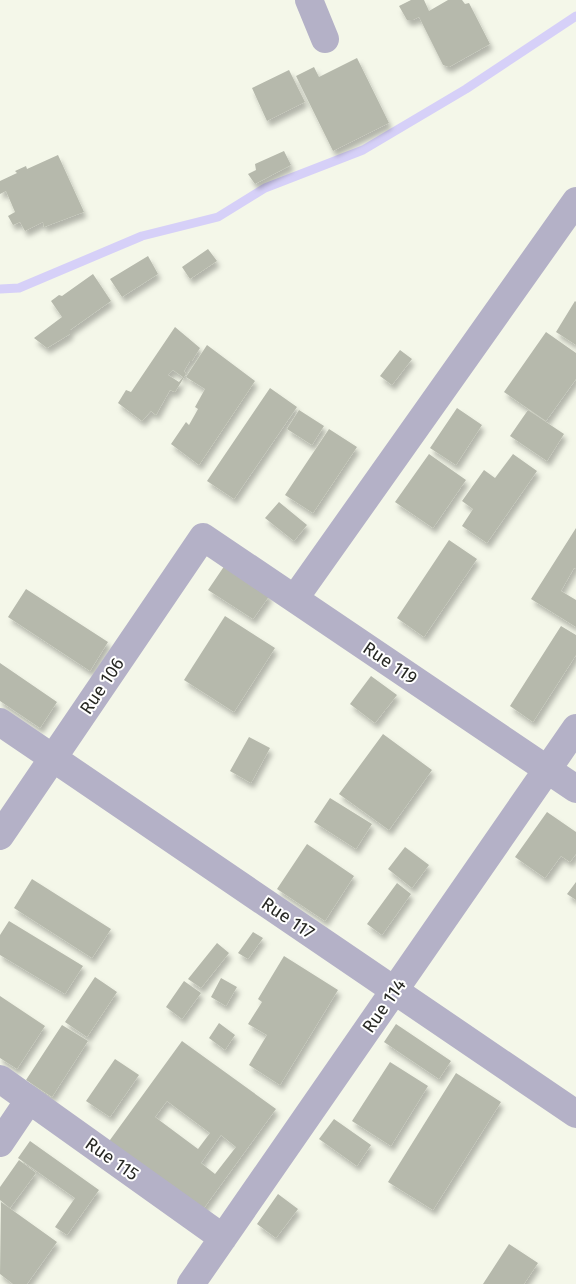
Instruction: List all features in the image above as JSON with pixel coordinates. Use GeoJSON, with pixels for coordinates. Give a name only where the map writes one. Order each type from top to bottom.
{"type":"FeatureCollection","features":[{"type":"Feature","properties":{"kind":"street"},"geometry":{"type":"LineString","coordinates":[[309,0],[325,39]]}},
{"type":"Feature","properties":{"kind":"street"},"geometry":{"type":"LineString","coordinates":[[295,598],[576,201]]}},
{"type":"Feature","properties":{"kind":"street","name":"Rue 119"},"geometry":{"type":"LineString","coordinates":[[203,536],[576,789]]}},
{"type":"Feature","properties":{"kind":"street","name":"Rue 106"},"geometry":{"type":"LineString","coordinates":[[0,836],[203,536]]}},
{"type":"Feature","properties":{"kind":"street","name":"Rue 117"},"geometry":{"type":"LineString","coordinates":[[0,722],[576,1114]]}},
{"type":"Feature","properties":{"kind":"street","name":"Rue 114"},"geometry":{"type":"LineString","coordinates":[[192,1284],[576,728]]}},
{"type":"Feature","properties":{"kind":"street","name":"Rue 115"},"geometry":{"type":"LineString","coordinates":[[0,1080],[223,1238]]}},
{"type":"Feature","properties":{"kind":"street"},"geometry":{"type":"LineString","coordinates":[[0,1144],[29,1100]]}},
{"type":"Feature","properties":{"kind":"building"},"geometry":{"type":"Polygon","coordinates":[[[411,0],[424,0],[429,11],[448,0],[462,0],[465,4],[469,3],[490,44],[449,67],[443,65],[419,17],[407,20],[399,6],[411,0]]]}},
{"type":"Feature","properties":{"kind":"building"},"geometry":{"type":"Polygon","coordinates":[[[357,58],[389,123],[333,151],[296,76],[314,67],[319,77],[357,58]]]}},
{"type":"Feature","properties":{"kind":"building"},"geometry":{"type":"Polygon","coordinates":[[[289,70],[305,102],[267,121],[252,88],[289,70]]]}},
{"type":"Feature","properties":{"kind":"building"},"geometry":{"type":"Polygon","coordinates":[[[284,151],[291,165],[255,184],[248,174],[256,170],[255,164],[284,151]]]}},
{"type":"Feature","properties":{"kind":"building"},"geometry":{"type":"Polygon","coordinates":[[[58,155],[84,212],[44,227],[43,222],[25,231],[20,222],[13,225],[8,216],[15,212],[6,191],[0,194],[0,181],[17,173],[15,171],[26,166],[27,169],[58,155]]]}},
{"type":"Feature","properties":{"kind":"building"},"geometry":{"type":"Polygon","coordinates":[[[208,249],[217,261],[190,279],[182,267],[208,249]]]}},
{"type":"Feature","properties":{"kind":"building"},"geometry":{"type":"Polygon","coordinates":[[[148,256],[158,274],[122,297],[110,279],[148,256]]]}},
{"type":"Feature","properties":{"kind":"building"},"geometry":{"type":"Polygon","coordinates":[[[93,274],[111,301],[70,330],[70,334],[47,348],[34,338],[62,317],[51,301],[59,295],[62,296],[93,274]]]}},
{"type":"Feature","properties":{"kind":"building"},"geometry":{"type":"Polygon","coordinates":[[[576,302],[576,345],[556,332],[576,302]]]}},
{"type":"Feature","properties":{"kind":"building"},"geometry":{"type":"Polygon","coordinates":[[[175,327],[200,348],[184,371],[186,374],[175,392],[170,390],[156,415],[151,411],[142,421],[118,403],[126,390],[131,392],[175,327]],[[173,370],[168,375],[179,382],[183,377],[173,370]]]}},
{"type":"Feature","properties":{"kind":"building"},"geometry":{"type":"Polygon","coordinates":[[[546,332],[576,353],[576,379],[546,421],[504,392],[546,332]]]}},
{"type":"Feature","properties":{"kind":"building"},"geometry":{"type":"Polygon","coordinates":[[[207,345],[255,381],[199,465],[171,444],[186,422],[189,425],[198,409],[195,407],[205,389],[186,377],[207,345]]]}},
{"type":"Feature","properties":{"kind":"building"},"geometry":{"type":"Polygon","coordinates":[[[400,350],[412,359],[392,385],[380,376],[400,350]]]}},
{"type":"Feature","properties":{"kind":"building"},"geometry":{"type":"Polygon","coordinates":[[[270,388],[297,407],[234,499],[207,481],[270,388]]]}},
{"type":"Feature","properties":{"kind":"building"},"geometry":{"type":"Polygon","coordinates":[[[457,408],[482,425],[456,465],[430,448],[457,408]]]}},
{"type":"Feature","properties":{"kind":"building"},"geometry":{"type":"Polygon","coordinates":[[[299,410],[324,426],[312,445],[287,429],[299,410]]]}},
{"type":"Feature","properties":{"kind":"building"},"geometry":{"type":"Polygon","coordinates":[[[528,410],[564,434],[547,461],[510,436],[528,410]]]}},
{"type":"Feature","properties":{"kind":"building"},"geometry":{"type":"Polygon","coordinates":[[[329,429],[357,447],[313,513],[285,495],[329,429]]]}},
{"type":"Feature","properties":{"kind":"building"},"geometry":{"type":"Polygon","coordinates":[[[429,454],[466,480],[433,528],[395,502],[429,454]]]}},
{"type":"Feature","properties":{"kind":"building"},"geometry":{"type":"Polygon","coordinates":[[[513,454],[537,471],[487,543],[462,526],[473,509],[462,501],[484,470],[495,478],[513,454]]]}},
{"type":"Feature","properties":{"kind":"building"},"geometry":{"type":"Polygon","coordinates":[[[279,502],[307,525],[294,541],[265,518],[279,502]]]}},
{"type":"Feature","properties":{"kind":"building"},"geometry":{"type":"Polygon","coordinates":[[[576,528],[576,569],[574,568],[561,591],[576,600],[576,627],[531,599],[576,528]]]}},
{"type":"Feature","properties":{"kind":"building"},"geometry":{"type":"Polygon","coordinates":[[[449,540],[477,559],[424,637],[397,618],[449,540]]]}},
{"type":"Feature","properties":{"kind":"building"},"geometry":{"type":"Polygon","coordinates":[[[225,565],[270,595],[253,619],[208,590],[225,565]]]}},
{"type":"Feature","properties":{"kind":"building"},"geometry":{"type":"Polygon","coordinates":[[[26,589],[108,642],[90,671],[8,617],[26,589]]]}},
{"type":"Feature","properties":{"kind":"building"},"geometry":{"type":"Polygon","coordinates":[[[225,616],[275,648],[234,712],[184,680],[225,616]]]}},
{"type":"Feature","properties":{"kind":"building"},"geometry":{"type":"Polygon","coordinates":[[[561,626],[576,635],[576,655],[533,722],[510,706],[561,626]]]}},
{"type":"Feature","properties":{"kind":"building"},"geometry":{"type":"Polygon","coordinates":[[[0,663],[57,702],[40,728],[0,701],[0,663]]]}},
{"type":"Feature","properties":{"kind":"building"},"geometry":{"type":"Polygon","coordinates":[[[371,676],[397,695],[375,723],[350,704],[371,676]]]}},
{"type":"Feature","properties":{"kind":"building"},"geometry":{"type":"Polygon","coordinates":[[[383,734],[432,770],[389,830],[339,794],[383,734]]]}},
{"type":"Feature","properties":{"kind":"building"},"geometry":{"type":"Polygon","coordinates":[[[249,737],[270,748],[251,783],[230,771],[249,737]]]}},
{"type":"Feature","properties":{"kind":"building"},"geometry":{"type":"Polygon","coordinates":[[[330,798],[372,824],[356,849],[314,822],[330,798]]]}},
{"type":"Feature","properties":{"kind":"building"},"geometry":{"type":"Polygon","coordinates":[[[547,812],[576,832],[576,854],[570,862],[561,856],[545,878],[515,857],[547,812]]]}},
{"type":"Feature","properties":{"kind":"building"},"geometry":{"type":"Polygon","coordinates":[[[307,844],[354,876],[325,921],[277,889],[307,844]]]}},
{"type":"Feature","properties":{"kind":"building"},"geometry":{"type":"Polygon","coordinates":[[[405,847],[429,865],[412,888],[388,869],[405,847]]]}},
{"type":"Feature","properties":{"kind":"building"},"geometry":{"type":"Polygon","coordinates":[[[32,879],[111,929],[92,958],[14,908],[32,879]]]}},
{"type":"Feature","properties":{"kind":"building"},"geometry":{"type":"Polygon","coordinates":[[[576,882],[576,900],[567,894],[576,882]]]}},
{"type":"Feature","properties":{"kind":"building"},"geometry":{"type":"Polygon","coordinates":[[[397,883],[411,894],[382,935],[367,924],[397,883]]]}},
{"type":"Feature","properties":{"kind":"building"},"geometry":{"type":"Polygon","coordinates":[[[9,921],[83,966],[65,994],[0,955],[0,935],[9,921]]]}},
{"type":"Feature","properties":{"kind":"building"},"geometry":{"type":"Polygon","coordinates":[[[253,932],[263,938],[248,959],[238,953],[253,932]]]}},
{"type":"Feature","properties":{"kind":"building"},"geometry":{"type":"Polygon","coordinates":[[[217,943],[229,953],[201,988],[188,979],[217,943]]]}},
{"type":"Feature","properties":{"kind":"building"},"geometry":{"type":"Polygon","coordinates":[[[284,956],[338,990],[280,1085],[249,1065],[267,1035],[248,1024],[262,1002],[258,999],[284,956]]]}},
{"type":"Feature","properties":{"kind":"building"},"geometry":{"type":"Polygon","coordinates":[[[95,977],[117,992],[87,1037],[65,1022],[95,977]]]}},
{"type":"Feature","properties":{"kind":"building"},"geometry":{"type":"Polygon","coordinates":[[[221,978],[237,987],[226,1006],[211,997],[221,978]]]}},
{"type":"Feature","properties":{"kind":"building"},"geometry":{"type":"Polygon","coordinates":[[[184,981],[201,993],[182,1019],[166,1007],[184,981]]]}},
{"type":"Feature","properties":{"kind":"building"},"geometry":{"type":"Polygon","coordinates":[[[0,996],[45,1026],[17,1069],[0,1058],[0,996]]]}},
{"type":"Feature","properties":{"kind":"building"},"geometry":{"type":"Polygon","coordinates":[[[219,1023],[235,1035],[225,1050],[209,1038],[219,1023]]]}},
{"type":"Feature","properties":{"kind":"building"},"geometry":{"type":"Polygon","coordinates":[[[396,1024],[451,1061],[439,1079],[384,1042],[396,1024]]]}},
{"type":"Feature","properties":{"kind":"building"},"geometry":{"type":"Polygon","coordinates":[[[62,1025],[88,1041],[52,1097],[26,1080],[62,1025]]]}},
{"type":"Feature","properties":{"kind":"building"},"geometry":{"type":"Polygon","coordinates":[[[182,1041],[276,1109],[196,1219],[102,1151],[182,1041]],[[167,1101],[155,1117],[198,1149],[210,1133],[167,1101]],[[221,1135],[201,1163],[215,1174],[236,1147],[221,1135]]]}},
{"type":"Feature","properties":{"kind":"building"},"geometry":{"type":"Polygon","coordinates":[[[115,1059],[139,1075],[110,1117],[86,1101],[115,1059]]]}},
{"type":"Feature","properties":{"kind":"building"},"geometry":{"type":"Polygon","coordinates":[[[390,1062],[428,1086],[391,1146],[352,1121],[390,1062]]]}},
{"type":"Feature","properties":{"kind":"building"},"geometry":{"type":"Polygon","coordinates":[[[456,1073],[501,1102],[433,1210],[388,1182],[456,1073]]]}},
{"type":"Feature","properties":{"kind":"building"},"geometry":{"type":"Polygon","coordinates":[[[334,1119],[371,1145],[357,1166],[319,1139],[334,1119]]]}},
{"type":"Feature","properties":{"kind":"building"},"geometry":{"type":"Polygon","coordinates":[[[30,1141],[99,1190],[67,1235],[55,1227],[75,1198],[18,1158],[30,1141]]]}},
{"type":"Feature","properties":{"kind":"building"},"geometry":{"type":"Polygon","coordinates":[[[19,1160],[36,1173],[10,1208],[0,1200],[0,1187],[19,1160]]]}},
{"type":"Feature","properties":{"kind":"building"},"geometry":{"type":"Polygon","coordinates":[[[278,1194],[298,1209],[276,1238],[257,1224],[278,1194]]]}},
{"type":"Feature","properties":{"kind":"building"},"geometry":{"type":"Polygon","coordinates":[[[1,1202],[57,1242],[27,1284],[13,1284],[0,1274],[1,1202]]]}},
{"type":"Feature","properties":{"kind":"building"},"geometry":{"type":"Polygon","coordinates":[[[509,1244],[538,1263],[524,1284],[483,1284],[509,1244]]]}},
{"type":"Feature","properties":{"kind":"waterway"},"geometry":{"type":"LineString","coordinates":[[0,289],[19,288],[142,236],[218,217],[265,188],[363,150],[466,89],[576,16]]}}]}
